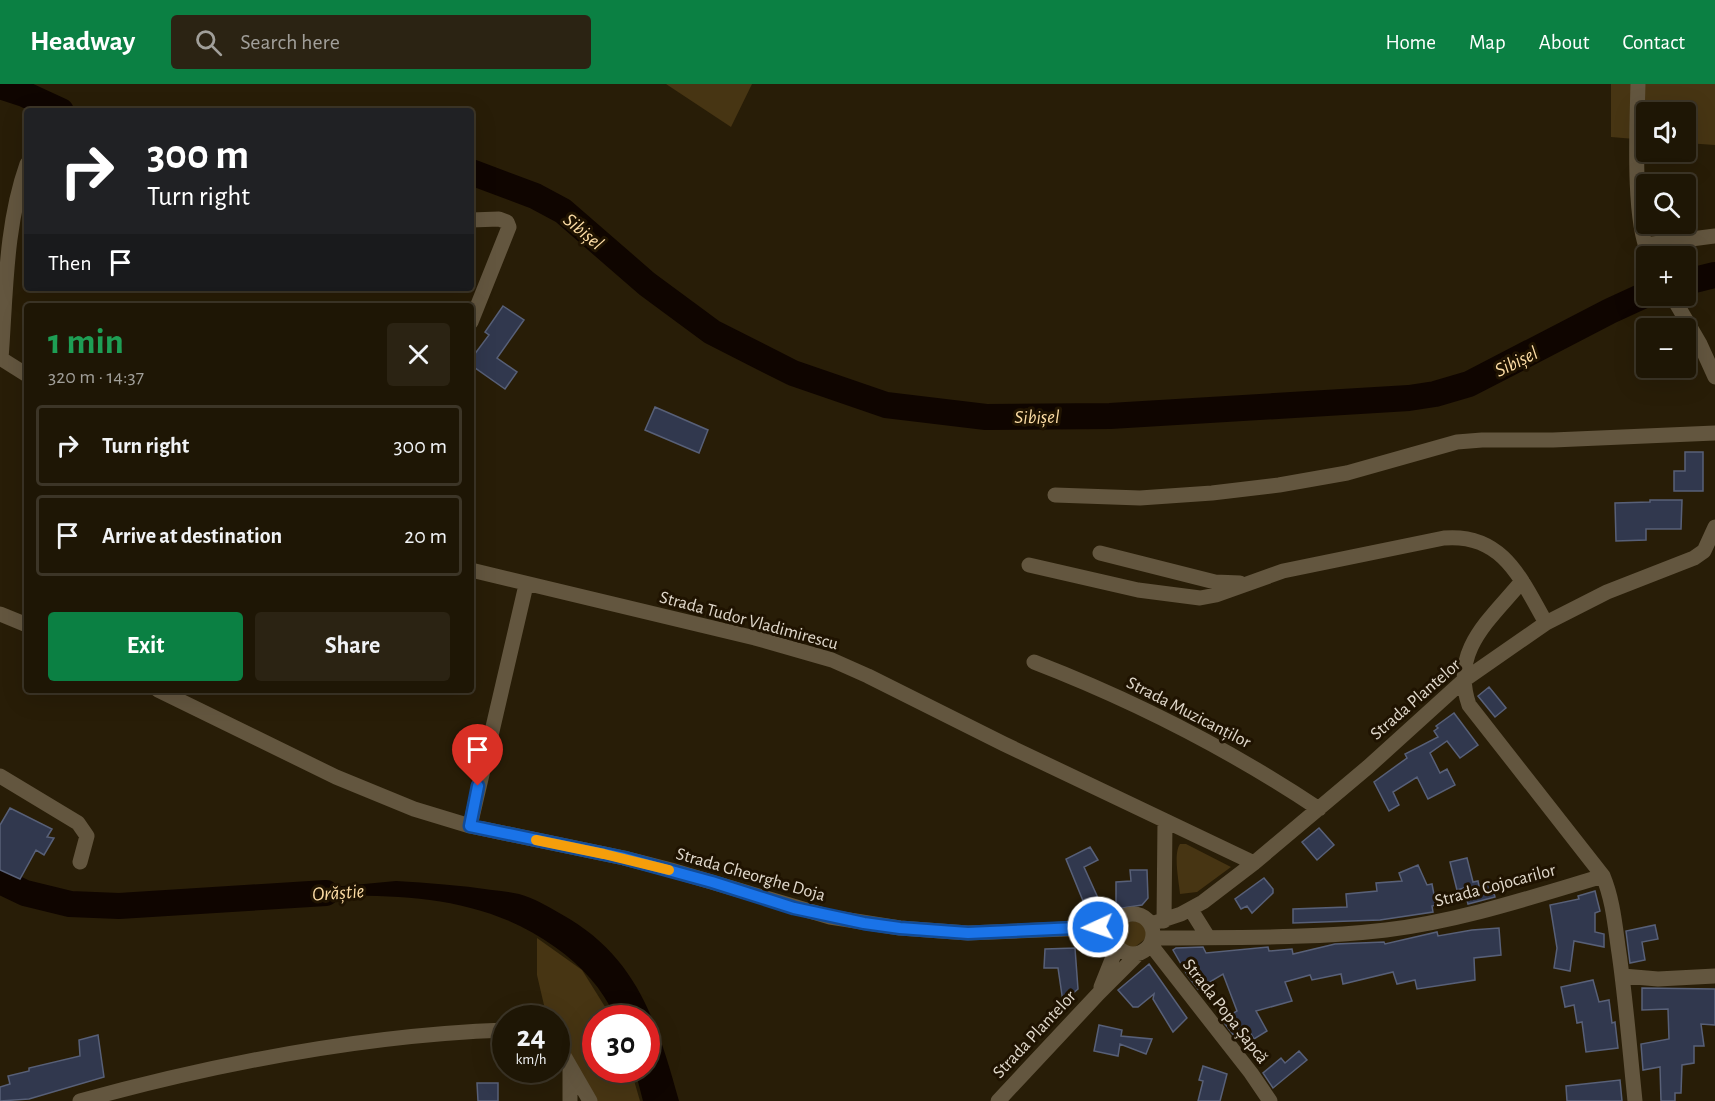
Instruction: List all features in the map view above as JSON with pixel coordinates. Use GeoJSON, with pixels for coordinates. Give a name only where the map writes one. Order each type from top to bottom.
{"type":"FeatureCollection","features":[{"type":"Feature","properties":{"kind":"street"},"geometry":{"type":"LineString","coordinates":[[1638,84],[1639,194],[1642,235],[1645,246]]}},
{"type":"Feature","properties":{"kind":"street"},"geometry":{"type":"LineString","coordinates":[[24,174],[9,248],[1,358],[24,373]]}},
{"type":"Feature","properties":{"kind":"street"},"geometry":{"type":"LineString","coordinates":[[474,220],[499,219],[507,222],[509,227],[474,315]]}},
{"type":"Feature","properties":{"kind":"street"},"geometry":{"type":"LineString","coordinates":[[1670,246],[1715,236]]}},
{"type":"Feature","properties":{"kind":"street"},"geometry":{"type":"LineString","coordinates":[[1678,306],[1700,344],[1715,377]]}},
{"type":"Feature","properties":{"kind":"street"},"geometry":{"type":"LineString","coordinates":[[1055,495],[1140,498],[1279,485],[1347,473],[1457,442],[1715,433]]}},
{"type":"Feature","properties":{"kind":"street","name":"Strada Plantelor"},"geometry":{"type":"LineString","coordinates":[[998,1101],[1151,936],[1191,910],[1254,863],[1368,767],[1464,680],[1546,623],[1606,592],[1694,558],[1704,550],[1715,527]]}},
{"type":"Feature","properties":{"kind":"street"},"geometry":{"type":"LineString","coordinates":[[1029,565],[1088,580],[1179,597],[1200,598],[1216,595],[1283,571],[1429,540],[1459,537],[1486,544],[1498,552],[1522,581],[1546,623]]}},
{"type":"Feature","properties":{"kind":"street"},"geometry":{"type":"LineString","coordinates":[[1100,553],[1215,582],[1248,583]]}},
{"type":"Feature","properties":{"kind":"street","name":"Strada Tudor Vladimirescu"},"geometry":{"type":"LineString","coordinates":[[474,571],[755,638],[832,660],[1254,863]]}},
{"type":"Feature","properties":{"kind":"street"},"geometry":{"type":"LineString","coordinates":[[1522,581],[1473,640],[1467,654],[1464,680],[1469,705],[1603,876],[1610,893],[1623,976],[1635,1101]]}},
{"type":"Feature","properties":{"kind":"street"},"geometry":{"type":"LineString","coordinates":[[470,826],[526,585]]}},
{"type":"Feature","properties":{"kind":"street"},"geometry":{"type":"LineString","coordinates":[[0,614],[24,624]]}},
{"type":"Feature","properties":{"kind":"street","name":"Strada Muzicanților"},"geometry":{"type":"LineString","coordinates":[[1034,662],[1124,699],[1208,740],[1273,778],[1318,809]]}},
{"type":"Feature","properties":{"kind":"street","name":"Strada Gheorghe Doja"},"geometry":{"type":"LineString","coordinates":[[164,693],[336,777],[414,809],[470,826],[624,858],[712,882],[794,908],[864,923],[968,933],[1114,927]]}},
{"type":"Feature","properties":{"kind":"street"},"geometry":{"type":"LineString","coordinates":[[0,776],[78,823],[87,836],[80,862]]}},
{"type":"Feature","properties":{"kind":"street"},"geometry":{"type":"LineString","coordinates":[[1151,936],[1141,916],[1135,914],[1122,917],[1114,927],[1113,934],[1117,947],[1126,954],[1151,936],[1165,821]]}},
{"type":"Feature","properties":{"kind":"street","name":"Strada Cojocarilor"},"geometry":{"type":"LineString","coordinates":[[1151,936],[1329,934],[1388,930],[1458,916],[1603,876]]}},
{"type":"Feature","properties":{"kind":"street"},"geometry":{"type":"LineString","coordinates":[[1191,910],[1208,937]]}},
{"type":"Feature","properties":{"kind":"street","name":"Strada Popa Șapcă"},"geometry":{"type":"LineString","coordinates":[[1151,936],[1270,1101]]}},
{"type":"Feature","properties":{"kind":"street","name":"Strada Plantelor"},"geometry":{"type":"LineString","coordinates":[[1099,993],[1117,947]]}},
{"type":"Feature","properties":{"kind":"street"},"geometry":{"type":"LineString","coordinates":[[1623,976],[1658,979],[1715,976]]}},
{"type":"Feature","properties":{"kind":"street"},"geometry":{"type":"LineString","coordinates":[[80,1101],[231,1064],[359,1041],[492,1031]]}},
{"type":"Feature","properties":{"kind":"street"},"geometry":{"type":"LineString","coordinates":[[570,1065],[590,1101]]}},
{"type":"Feature","properties":{"kind":"street"},"geometry":{"type":"LineString","coordinates":[[570,1083],[570,1101]]}},
{"type":"Feature","properties":{"kind":"shaded area"},"geometry":{"type":"Polygon","coordinates":[[[666,84],[752,84],[731,127],[666,84]]]}},
{"type":"Feature","properties":{"kind":"shaded area"},"geometry":{"type":"Polygon","coordinates":[[[1611,84],[1715,84],[1715,145],[1696,144],[1696,102],[1636,102],[1636,139],[1611,137],[1611,84]]]}},
{"type":"Feature","properties":{"kind":"shaded area"},"geometry":{"type":"Polygon","coordinates":[[[1180,844],[1186,844],[1231,867],[1197,892],[1180,894],[1177,861],[1180,844]]]}},
{"type":"Feature","properties":{"kind":"shaded area"},"geometry":{"type":"Polygon","coordinates":[[[1134,921],[1144,926],[1149,936],[1131,950],[1121,943],[1118,934],[1122,926],[1134,921]]]}},
{"type":"Feature","properties":{"kind":"shaded area"},"geometry":{"type":"Polygon","coordinates":[[[537,938],[582,970],[604,1005],[582,1005],[582,1077],[570,1056],[570,1005],[544,1005],[537,975],[537,938]]]}},
{"type":"Feature","properties":{"kind":"shaded area"},"geometry":{"type":"Polygon","coordinates":[[[586,1083],[635,1083],[640,1101],[596,1101],[586,1083]]]}},
{"type":"Feature","properties":{"kind":"water"},"geometry":{"type":"Polygon","coordinates":[[[396,881],[456,885],[519,894],[546,905],[587,931],[626,971],[646,1005],[609,1005],[598,987],[574,962],[555,947],[525,928],[494,915],[428,900],[395,897],[291,896],[290,891],[396,881]]]}},
{"type":"Feature","properties":{"kind":"water"},"geometry":{"type":"Polygon","coordinates":[[[660,1039],[679,1101],[643,1101],[638,1083],[660,1083],[660,1039]]]}},
{"type":"Feature","properties":{"kind":"building"},"geometry":{"type":"Polygon","coordinates":[[[503,306],[524,320],[497,358],[517,372],[505,389],[474,367],[474,355],[489,335],[485,332],[503,306]]]}},
{"type":"Feature","properties":{"kind":"building"},"geometry":{"type":"Polygon","coordinates":[[[655,407],[708,430],[699,453],[645,430],[655,407]]]}},
{"type":"Feature","properties":{"kind":"building"},"geometry":{"type":"Polygon","coordinates":[[[1685,452],[1703,452],[1703,491],[1674,491],[1674,471],[1685,471],[1685,452]]]}},
{"type":"Feature","properties":{"kind":"building"},"geometry":{"type":"Polygon","coordinates":[[[1650,500],[1682,500],[1681,529],[1646,529],[1646,540],[1616,541],[1615,503],[1650,502],[1650,500]]]}},
{"type":"Feature","properties":{"kind":"building"},"geometry":{"type":"Polygon","coordinates":[[[1489,687],[1506,708],[1495,717],[1478,696],[1489,687]]]}},
{"type":"Feature","properties":{"kind":"building"},"geometry":{"type":"Polygon","coordinates":[[[1454,713],[1478,745],[1460,758],[1447,741],[1430,753],[1440,773],[1447,769],[1455,785],[1428,799],[1417,777],[1393,792],[1399,805],[1389,811],[1374,782],[1407,758],[1405,754],[1438,737],[1434,731],[1438,728],[1436,726],[1454,713]]]}},
{"type":"Feature","properties":{"kind":"building"},"geometry":{"type":"Polygon","coordinates":[[[10,808],[52,829],[47,837],[54,838],[44,855],[36,850],[20,879],[0,870],[0,825],[10,808]]]}},
{"type":"Feature","properties":{"kind":"building"},"geometry":{"type":"Polygon","coordinates":[[[1319,828],[1334,845],[1317,860],[1302,842],[1319,828]]]}},
{"type":"Feature","properties":{"kind":"building"},"geometry":{"type":"Polygon","coordinates":[[[1090,847],[1098,860],[1084,867],[1103,909],[1088,913],[1066,859],[1090,847]]]}},
{"type":"Feature","properties":{"kind":"building"},"geometry":{"type":"Polygon","coordinates":[[[1467,858],[1473,882],[1478,881],[1479,886],[1491,883],[1495,897],[1468,904],[1464,888],[1457,890],[1450,862],[1467,858]]]}},
{"type":"Feature","properties":{"kind":"building"},"geometry":{"type":"Polygon","coordinates":[[[1418,865],[1427,885],[1432,884],[1436,905],[1432,906],[1433,912],[1380,920],[1293,923],[1293,909],[1347,907],[1346,894],[1377,891],[1376,883],[1402,881],[1399,873],[1418,865]]]}},
{"type":"Feature","properties":{"kind":"building"},"geometry":{"type":"Polygon","coordinates":[[[1130,870],[1147,870],[1148,898],[1142,905],[1116,909],[1116,882],[1131,881],[1130,870]]]}},
{"type":"Feature","properties":{"kind":"building"},"geometry":{"type":"Polygon","coordinates":[[[1264,878],[1273,889],[1273,893],[1252,913],[1247,906],[1241,909],[1235,899],[1264,878]]]}},
{"type":"Feature","properties":{"kind":"building"},"geometry":{"type":"Polygon","coordinates":[[[1595,891],[1600,911],[1595,913],[1595,932],[1604,934],[1604,947],[1574,941],[1570,971],[1554,968],[1557,948],[1550,905],[1579,899],[1578,896],[1595,891]]]}},
{"type":"Feature","properties":{"kind":"building"},"geometry":{"type":"Polygon","coordinates":[[[1655,925],[1658,939],[1642,942],[1645,960],[1630,963],[1626,931],[1655,925]]]}},
{"type":"Feature","properties":{"kind":"building"},"geometry":{"type":"Polygon","coordinates":[[[1499,928],[1501,955],[1474,958],[1475,980],[1417,989],[1415,980],[1397,984],[1393,972],[1343,984],[1341,974],[1312,980],[1310,975],[1285,982],[1292,1001],[1256,1011],[1267,1031],[1254,1039],[1248,1029],[1235,1037],[1222,1020],[1237,1011],[1223,974],[1198,989],[1173,950],[1203,947],[1206,953],[1268,947],[1269,951],[1292,949],[1293,954],[1335,944],[1384,942],[1385,944],[1437,932],[1438,936],[1499,928]]]}},
{"type":"Feature","properties":{"kind":"building"},"geometry":{"type":"Polygon","coordinates":[[[1075,948],[1078,989],[1063,1002],[1058,968],[1044,968],[1045,949],[1075,948]]]}},
{"type":"Feature","properties":{"kind":"building"},"geometry":{"type":"Polygon","coordinates":[[[1149,964],[1187,1018],[1173,1032],[1153,999],[1154,994],[1138,1007],[1133,1007],[1118,990],[1149,964]]]}},
{"type":"Feature","properties":{"kind":"building"},"geometry":{"type":"Polygon","coordinates":[[[1593,980],[1599,1002],[1609,1000],[1612,1023],[1615,1022],[1618,1048],[1586,1052],[1582,1022],[1577,1023],[1574,1005],[1565,1007],[1561,987],[1593,980]]]}},
{"type":"Feature","properties":{"kind":"building"},"geometry":{"type":"Polygon","coordinates":[[[1642,988],[1715,989],[1715,1025],[1701,1024],[1704,1046],[1694,1046],[1694,1063],[1682,1065],[1681,1093],[1675,1093],[1675,1101],[1661,1101],[1660,1067],[1643,1070],[1641,1044],[1669,1039],[1668,1009],[1642,1010],[1642,988]]]}},
{"type":"Feature","properties":{"kind":"building"},"geometry":{"type":"Polygon","coordinates":[[[1099,1025],[1122,1030],[1121,1036],[1152,1039],[1146,1054],[1120,1044],[1118,1056],[1094,1051],[1099,1025]]]}},
{"type":"Feature","properties":{"kind":"building"},"geometry":{"type":"Polygon","coordinates":[[[98,1035],[104,1077],[29,1099],[0,1101],[0,1087],[10,1084],[8,1076],[29,1071],[29,1068],[80,1056],[79,1040],[98,1035]]]}},
{"type":"Feature","properties":{"kind":"building"},"geometry":{"type":"Polygon","coordinates":[[[1299,1051],[1307,1060],[1273,1088],[1263,1073],[1281,1058],[1285,1063],[1299,1051]]]}},
{"type":"Feature","properties":{"kind":"building"},"geometry":{"type":"Polygon","coordinates":[[[1203,1066],[1227,1074],[1220,1101],[1198,1101],[1203,1081],[1199,1080],[1203,1066]]]}},
{"type":"Feature","properties":{"kind":"building"},"geometry":{"type":"Polygon","coordinates":[[[1620,1080],[1622,1101],[1567,1101],[1566,1086],[1620,1080]]]}},
{"type":"Feature","properties":{"kind":"building"},"geometry":{"type":"Polygon","coordinates":[[[477,1083],[498,1083],[498,1101],[478,1101],[477,1083]]]}},
{"type":"Feature","properties":{"kind":"waterway","name":"Sibișel"},"geometry":{"type":"LineString","coordinates":[[0,86],[54,108]]}},
{"type":"Feature","properties":{"kind":"waterway","name":"Sibișel"},"geometry":{"type":"LineString","coordinates":[[474,173],[535,196],[563,211],[647,284],[712,332],[793,373],[886,405],[986,417],[1110,416],[1409,398],[1435,394],[1469,384],[1636,299]]}},
{"type":"Feature","properties":{"kind":"waterway","name":"Sibișel"},"geometry":{"type":"LineString","coordinates":[[1696,280],[1715,275]]}},
{"type":"Feature","properties":{"kind":"waterway","name":"Orăștie"},"geometry":{"type":"LineString","coordinates":[[0,881],[25,893],[70,904],[119,906],[326,893]]}},
{"type":"Feature","properties":{"kind":"slow traffic"},"geometry":{"type":"LineString","coordinates":[[536,840],[669,870]]}},
{"type":"Feature","properties":{"kind":"route"},"geometry":{"type":"LineString","coordinates":[[478,786],[470,826],[624,858],[830,917],[900,928],[968,933],[1098,927]]}}]}
